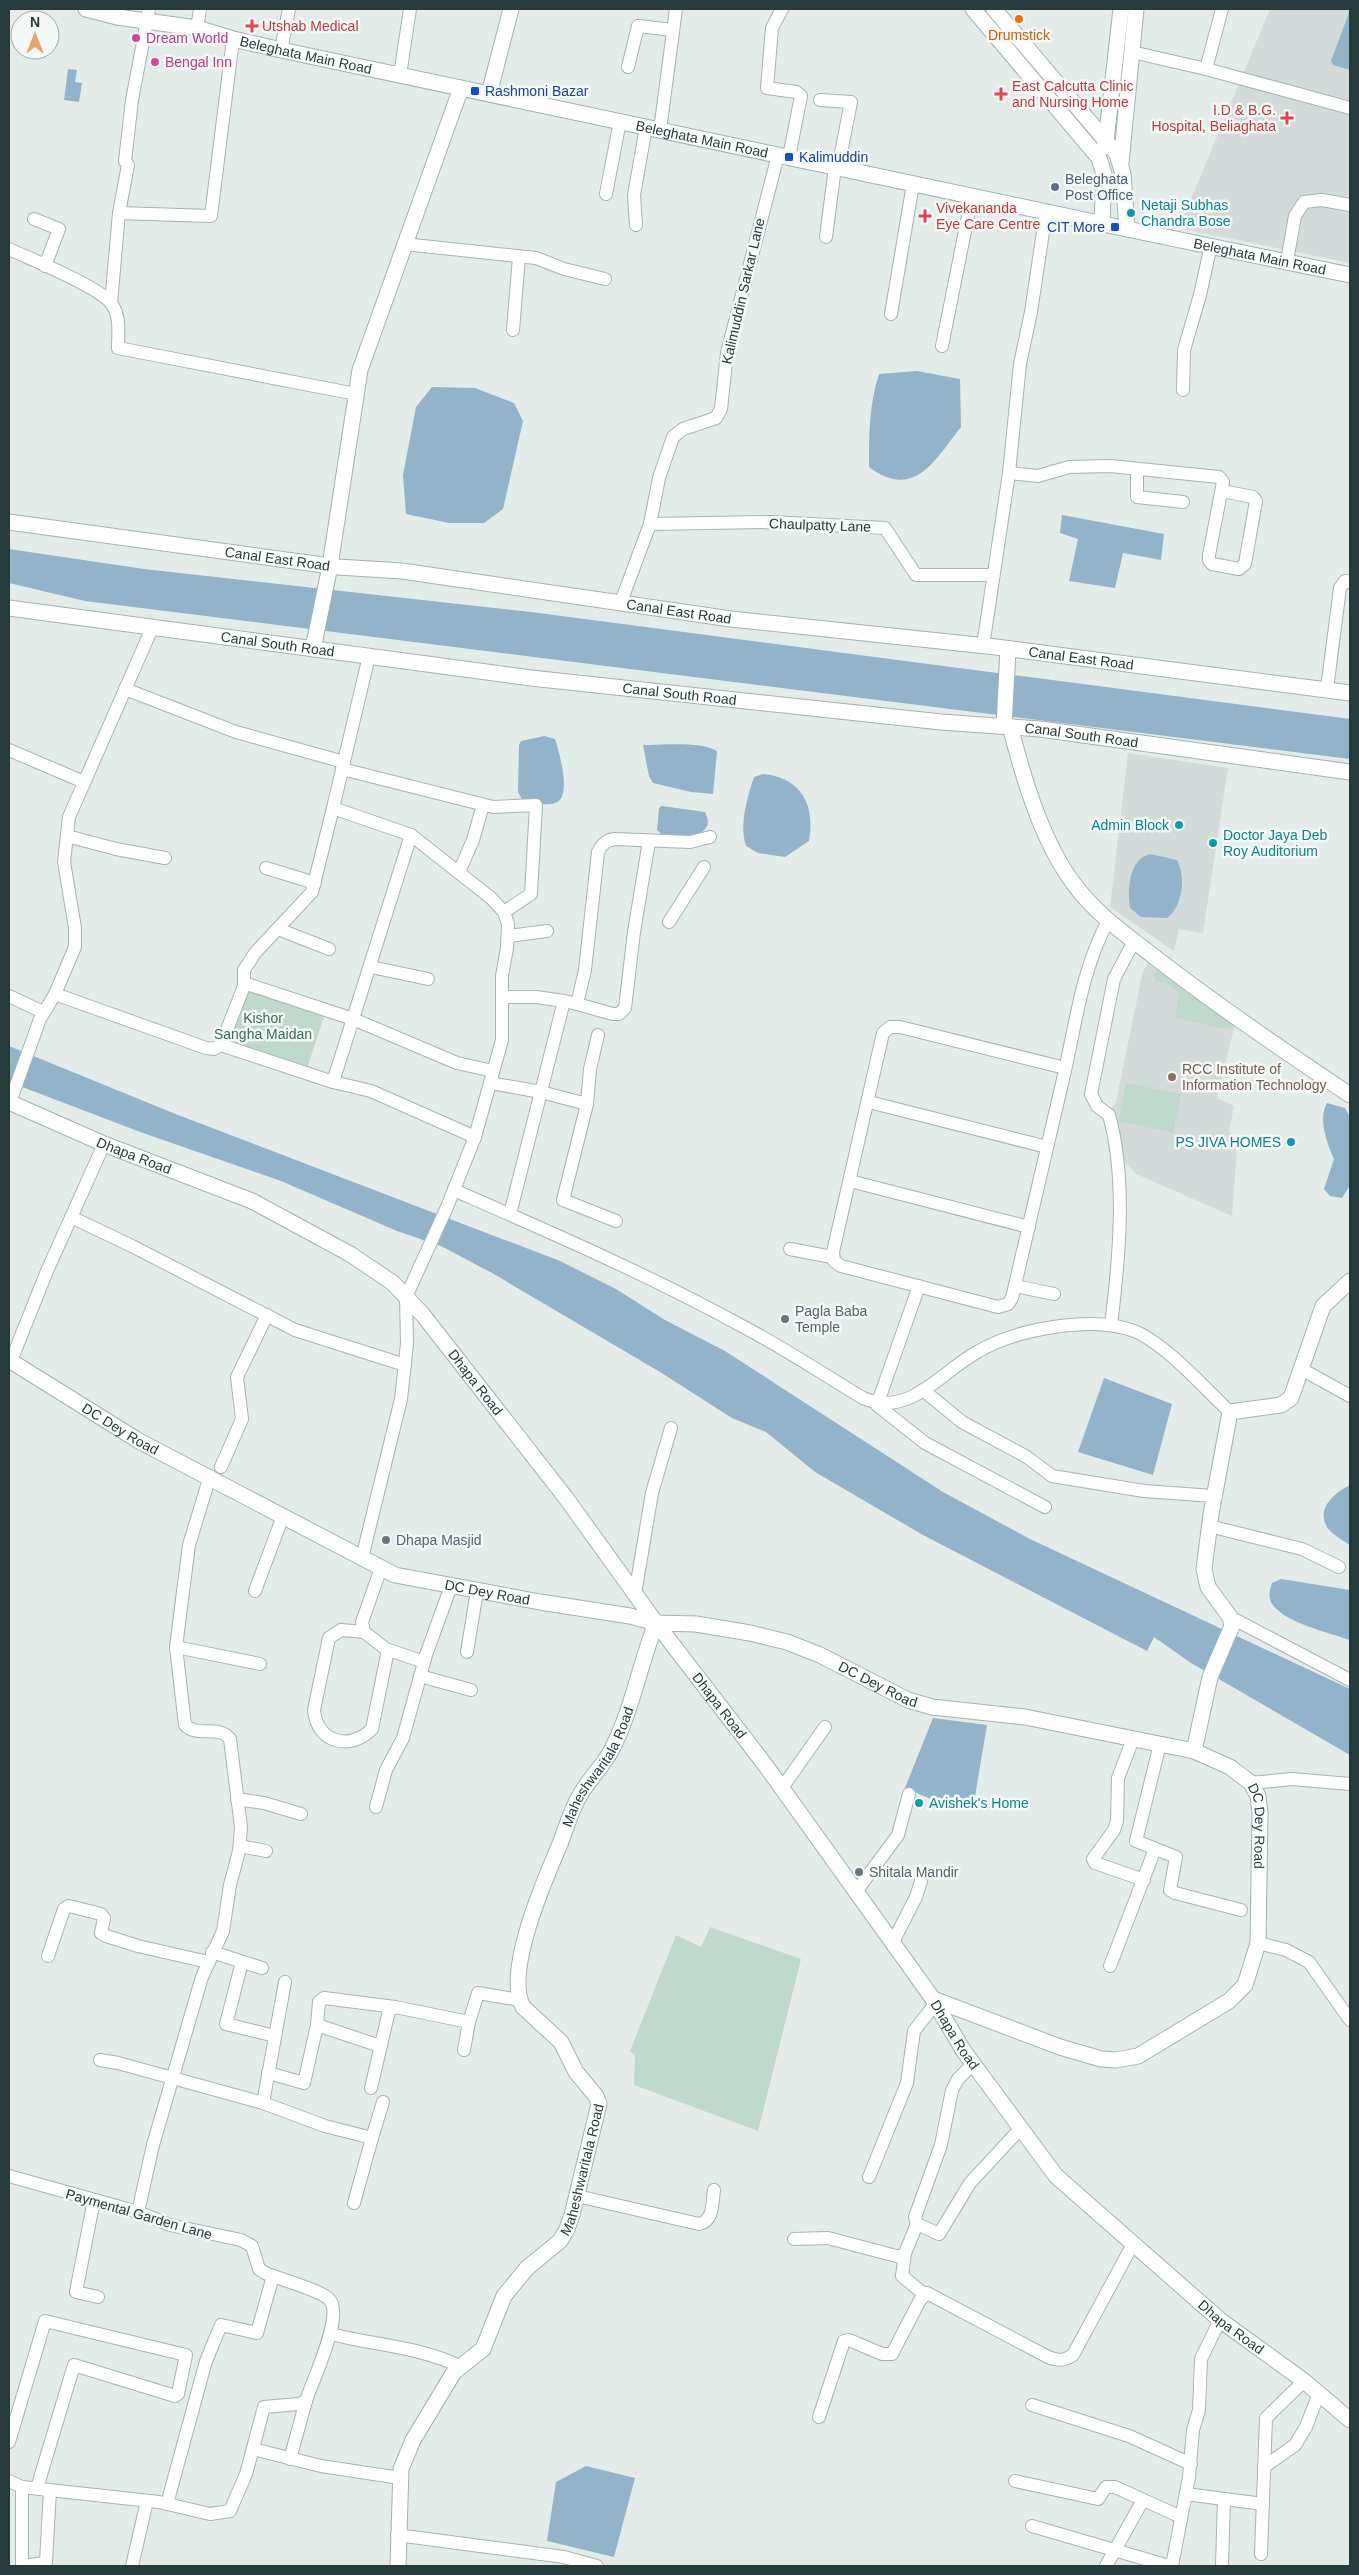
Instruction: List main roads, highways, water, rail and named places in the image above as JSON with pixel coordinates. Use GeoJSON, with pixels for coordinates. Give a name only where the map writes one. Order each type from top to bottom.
{"type":"FeatureCollection","features":[{"type":"Feature","properties":{"kind":"water"},"geometry":{"type":"Polygon","coordinates":[[[1350,10],[1350,70],[1333,65],[1331,61],[1350,10]]]}},
{"type":"Feature","properties":{"kind":"water"},"geometry":{"type":"Polygon","coordinates":[[[68,69],[77,70],[75,82],[82,83],[79,102],[64,100],[68,69]]]}},
{"type":"Feature","properties":{"kind":"water"},"geometry":{"type":"Polygon","coordinates":[[[917,371],[960,379],[961,427],[942,452],[922,472],[911,478],[899,480],[885,476],[869,467],[871,409],[879,374],[917,371]]]}},
{"type":"Feature","properties":{"kind":"water"},"geometry":{"type":"Polygon","coordinates":[[[432,387],[475,388],[514,403],[523,421],[503,509],[484,523],[449,523],[406,514],[403,475],[416,407],[432,387]]]}},
{"type":"Feature","properties":{"kind":"water"},"geometry":{"type":"Polygon","coordinates":[[[1062,515],[1164,534],[1161,560],[1123,553],[1115,588],[1069,581],[1078,539],[1060,533],[1062,515]]]}},
{"type":"Feature","properties":{"kind":"water"},"geometry":{"type":"Polygon","coordinates":[[[9,549],[144,569],[531,612],[1350,719],[1350,759],[85,601],[9,583],[9,549]]]}},
{"type":"Feature","properties":{"kind":"water"},"geometry":{"type":"Polygon","coordinates":[[[544,736],[555,739],[557,745],[564,777],[563,794],[560,800],[551,804],[524,803],[518,792],[519,745],[521,741],[544,736]]]}},
{"type":"Feature","properties":{"kind":"water"},"geometry":{"type":"Polygon","coordinates":[[[643,745],[692,745],[717,751],[713,794],[691,792],[653,783],[649,776],[643,745]]]}},
{"type":"Feature","properties":{"kind":"water"},"geometry":{"type":"Polygon","coordinates":[[[763,774],[787,781],[796,787],[803,796],[810,816],[809,841],[785,857],[758,853],[746,846],[743,829],[747,803],[754,777],[763,774]]]}},
{"type":"Feature","properties":{"kind":"water"},"geometry":{"type":"Polygon","coordinates":[[[662,806],[705,812],[708,821],[706,827],[694,835],[677,836],[661,834],[657,830],[659,808],[662,806]]]}},
{"type":"Feature","properties":{"kind":"water"},"geometry":{"type":"Polygon","coordinates":[[[1150,854],[1177,860],[1180,867],[1182,883],[1180,899],[1167,918],[1141,917],[1130,908],[1129,884],[1131,876],[1138,862],[1150,854]]]}},
{"type":"Feature","properties":{"kind":"water"},"geometry":{"type":"Polygon","coordinates":[[[9,1046],[173,1113],[560,1261],[616,1289],[665,1320],[725,1351],[943,1492],[1030,1539],[1350,1689],[1350,1755],[1191,1663],[1154,1637],[1147,1651],[923,1535],[815,1472],[766,1432],[732,1418],[660,1372],[492,1273],[441,1246],[397,1231],[281,1181],[143,1133],[9,1082],[9,1046]]]}},
{"type":"Feature","properties":{"kind":"water"},"geometry":{"type":"Polygon","coordinates":[[[1327,1103],[1345,1108],[1350,1117],[1350,1185],[1342,1198],[1330,1196],[1324,1189],[1334,1159],[1323,1124],[1324,1109],[1327,1103]]]}},
{"type":"Feature","properties":{"kind":"water"},"geometry":{"type":"Polygon","coordinates":[[[1104,1378],[1172,1404],[1153,1475],[1078,1452],[1104,1378]]]}},
{"type":"Feature","properties":{"kind":"water"},"geometry":{"type":"Polygon","coordinates":[[[1350,1485],[1350,1545],[1330,1531],[1326,1525],[1324,1512],[1329,1501],[1350,1485]]]}},
{"type":"Feature","properties":{"kind":"water"},"geometry":{"type":"Polygon","coordinates":[[[1281,1579],[1350,1590],[1350,1640],[1295,1621],[1276,1609],[1271,1602],[1270,1592],[1272,1583],[1281,1579]]]}},
{"type":"Feature","properties":{"kind":"water"},"geometry":{"type":"Polygon","coordinates":[[[933,1718],[987,1725],[973,1808],[933,1800],[905,1788],[933,1718]]]}},
{"type":"Feature","properties":{"kind":"water"},"geometry":{"type":"Polygon","coordinates":[[[586,2466],[635,2478],[614,2557],[547,2541],[556,2482],[586,2466]]]}},
{"type":"Feature","properties":{"kind":"place","name":"Drumstick"},"geometry":{"type":"Point","coordinates":[1019,19]}},
{"type":"Feature","properties":{"kind":"place","name":"Utshab Medical"},"geometry":{"type":"Point","coordinates":[252,26]}},
{"type":"Feature","properties":{"kind":"place","name":"Dream World"},"geometry":{"type":"Point","coordinates":[136,38]}},
{"type":"Feature","properties":{"kind":"place","name":"Bengal Inn"},"geometry":{"type":"Point","coordinates":[155,62]}},
{"type":"Feature","properties":{"kind":"place","name":"Rashmoni Bazar"},"geometry":{"type":"Point","coordinates":[475,91]}},
{"type":"Feature","properties":{"kind":"place","name":"East Calcutta Clinic and Nursing Home"},"geometry":{"type":"Point","coordinates":[1001,94]}},
{"type":"Feature","properties":{"kind":"place","name":"I.D & B.G. Hospital, Beliaghata"},"geometry":{"type":"Point","coordinates":[1287,118]}},
{"type":"Feature","properties":{"kind":"place","name":"Kalimuddin"},"geometry":{"type":"Point","coordinates":[789,157]}},
{"type":"Feature","properties":{"kind":"place","name":"Beleghata Post Office"},"geometry":{"type":"Point","coordinates":[1055,187]}},
{"type":"Feature","properties":{"kind":"place","name":"Netaji Subhas Chandra Bose"},"geometry":{"type":"Point","coordinates":[1131,213]}},
{"type":"Feature","properties":{"kind":"place","name":"Vivekananda Eye Care Centre"},"geometry":{"type":"Point","coordinates":[925,216]}},
{"type":"Feature","properties":{"kind":"place","name":"CIT More"},"geometry":{"type":"Point","coordinates":[1115,227]}},
{"type":"Feature","properties":{"kind":"place","name":"Admin Block"},"geometry":{"type":"Point","coordinates":[1179,825]}},
{"type":"Feature","properties":{"kind":"place","name":"Doctor Jaya Deb Roy Auditorium"},"geometry":{"type":"Point","coordinates":[1213,843]}},
{"type":"Feature","properties":{"kind":"place","name":"RCC Institute of Information Technology"},"geometry":{"type":"Point","coordinates":[1172,1077]}},
{"type":"Feature","properties":{"kind":"place","name":"PS JIVA HOMES"},"geometry":{"type":"Point","coordinates":[1291,1142]}},
{"type":"Feature","properties":{"kind":"place","name":"Pagla Baba Temple"},"geometry":{"type":"Point","coordinates":[785,1319]}},
{"type":"Feature","properties":{"kind":"place","name":"Dhapa Masjid"},"geometry":{"type":"Point","coordinates":[386,1540]}},
{"type":"Feature","properties":{"kind":"place","name":"Avishek's Home"},"geometry":{"type":"Point","coordinates":[919,1803]}},
{"type":"Feature","properties":{"kind":"place","name":"Shitala Mandir"},"geometry":{"type":"Point","coordinates":[859,1872]}},
{"type":"Feature","properties":{"kind":"park label","name":"Kishor Sangha Maidan"},"geometry":{"type":"Point","coordinates":[263,1026]}}]}
